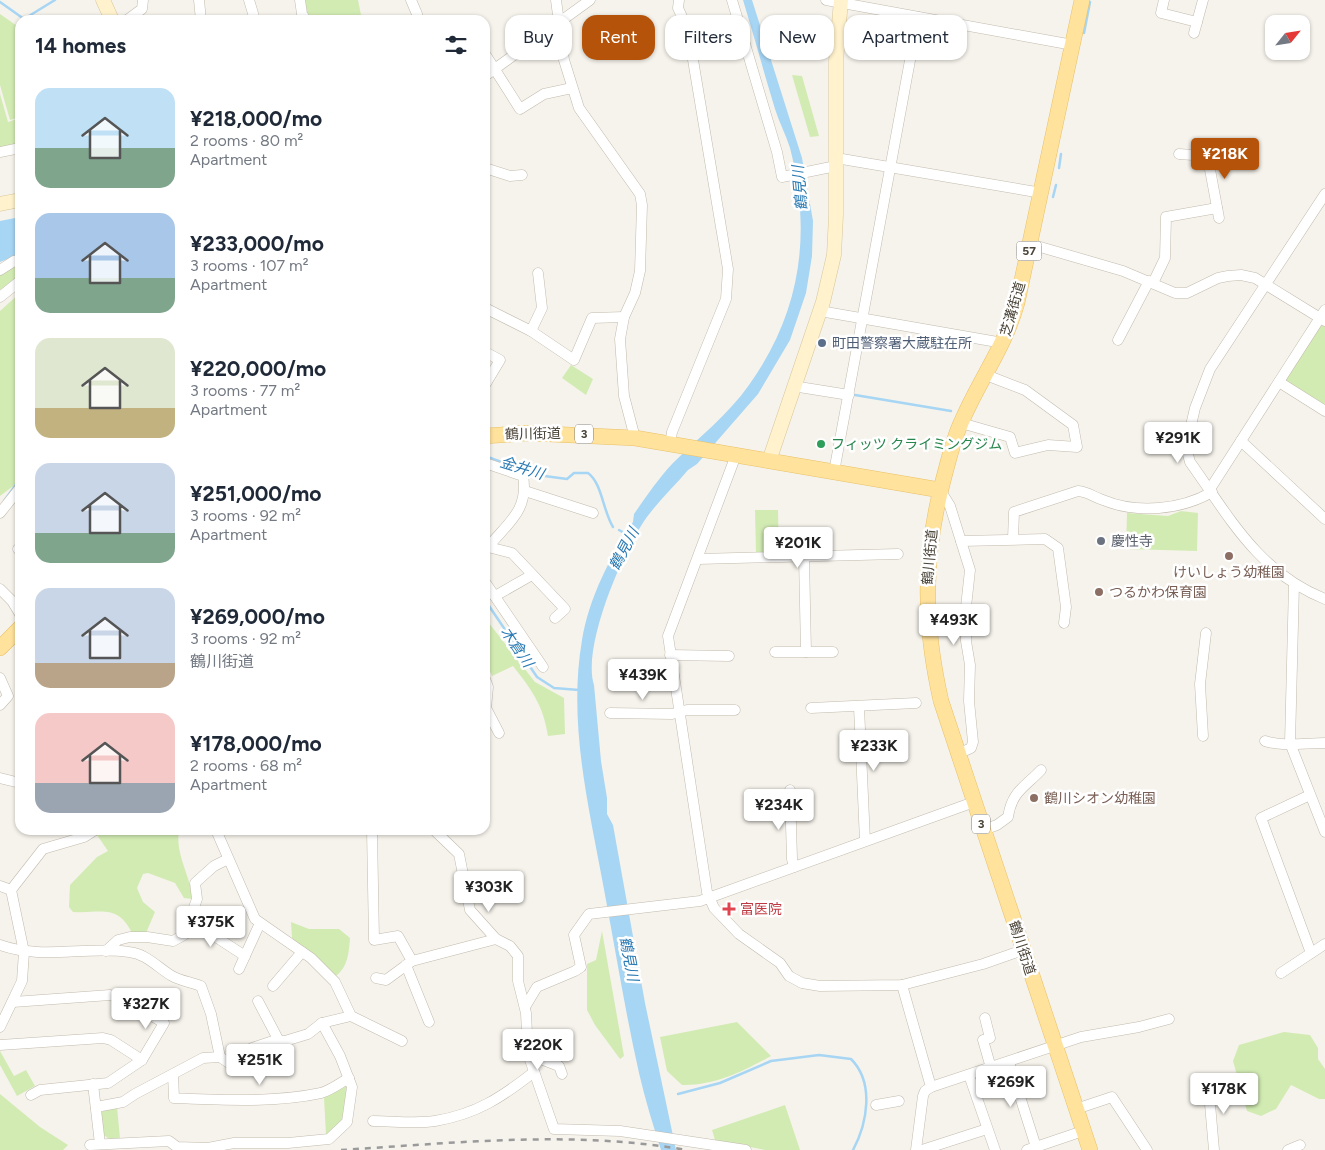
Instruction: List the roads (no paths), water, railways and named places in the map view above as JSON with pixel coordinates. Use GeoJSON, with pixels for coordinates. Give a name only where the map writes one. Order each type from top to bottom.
{"type":"FeatureCollection","features":[{"type":"Feature","properties":{"kind":"main road","name":"芝溝街道"},"geometry":{"type":"LineString","coordinates":[[940,490],[961,423],[1003,343],[1015,312],[1082,0]]}},
{"type":"Feature","properties":{"kind":"main road","name":"鶴川街道"},"geometry":{"type":"LineString","coordinates":[[490,436],[527,433],[635,438],[940,490],[928,554],[927,618],[936,678],[958,754],[1090,1150]]}},
{"type":"Feature","properties":{"kind":"main road"},"geometry":{"type":"LineString","coordinates":[[0,648],[15,633]]}},
{"type":"Feature","properties":{"kind":"street"},"geometry":{"type":"LineString","coordinates":[[103,0],[110,15]]}},
{"type":"Feature","properties":{"kind":"street"},"geometry":{"type":"LineString","coordinates":[[134,15],[142,9],[143,0]]}},
{"type":"Feature","properties":{"kind":"street"},"geometry":{"type":"LineString","coordinates":[[199,0],[200,15]]}},
{"type":"Feature","properties":{"kind":"street"},"geometry":{"type":"LineString","coordinates":[[249,0],[254,15]]}},
{"type":"Feature","properties":{"kind":"street"},"geometry":{"type":"LineString","coordinates":[[300,0],[303,15]]}},
{"type":"Feature","properties":{"kind":"street"},"geometry":{"type":"LineString","coordinates":[[416,15],[412,3],[424,0]]}},
{"type":"Feature","properties":{"kind":"street"},"geometry":{"type":"LineString","coordinates":[[556,0],[559,15]]}},
{"type":"Feature","properties":{"kind":"street"},"geometry":{"type":"LineString","coordinates":[[570,15],[590,0]]}},
{"type":"Feature","properties":{"kind":"street"},"geometry":{"type":"LineString","coordinates":[[676,445],[672,432],[726,299],[728,269],[688,30],[678,8],[678,0]]}},
{"type":"Feature","properties":{"kind":"street"},"geometry":{"type":"LineString","coordinates":[[732,0],[777,152],[782,177],[785,178],[814,171],[836,162],[892,168],[1042,193]]}},
{"type":"Feature","properties":{"kind":"street"},"geometry":{"type":"LineString","coordinates":[[826,0],[841,1],[908,15]]}},
{"type":"Feature","properties":{"kind":"street"},"geometry":{"type":"LineString","coordinates":[[1164,0],[1161,13],[1197,22]]}},
{"type":"Feature","properties":{"kind":"street"},"geometry":{"type":"LineString","coordinates":[[1194,33],[1204,0]]}},
{"type":"Feature","properties":{"kind":"street"},"geometry":{"type":"LineString","coordinates":[[769,461],[820,311],[834,255],[836,61],[841,1]]}},
{"type":"Feature","properties":{"kind":"street"},"geometry":{"type":"LineString","coordinates":[[967,26],[1073,45]]}},
{"type":"Feature","properties":{"kind":"street"},"geometry":{"type":"LineString","coordinates":[[490,73],[509,60]]}},
{"type":"Feature","properties":{"kind":"street"},"geometry":{"type":"LineString","coordinates":[[564,60],[579,108],[640,194],[642,205],[640,271],[635,293],[624,318],[620,339],[624,396],[635,438]]}},
{"type":"Feature","properties":{"kind":"street"},"geometry":{"type":"LineString","coordinates":[[834,472],[864,319],[911,60]]}},
{"type":"Feature","properties":{"kind":"street"},"geometry":{"type":"LineString","coordinates":[[490,62],[520,109],[544,94],[572,88]]}},
{"type":"Feature","properties":{"kind":"street"},"geometry":{"type":"LineString","coordinates":[[0,152],[15,149]]}},
{"type":"Feature","properties":{"kind":"street"},"geometry":{"type":"LineString","coordinates":[[1118,340],[1165,258],[1166,217],[1218,213],[1206,152],[1179,154]]}},
{"type":"Feature","properties":{"kind":"street"},"geometry":{"type":"LineString","coordinates":[[490,170],[510,176],[522,175]]}},
{"type":"Feature","properties":{"kind":"street"},"geometry":{"type":"LineString","coordinates":[[1325,194],[1210,369],[1195,408],[1186,447],[1190,462],[1257,554],[1280,575],[1294,584],[1325,598]]}},
{"type":"Feature","properties":{"kind":"street"},"geometry":{"type":"LineString","coordinates":[[0,204],[15,201]]}},
{"type":"Feature","properties":{"kind":"street"},"geometry":{"type":"LineString","coordinates":[[1012,539],[1014,512],[1078,491],[1089,492],[1102,500],[1132,508],[1158,508],[1195,502],[1211,491],[1241,441],[1323,316],[1266,284],[1241,275],[1218,278],[1187,293],[1174,293],[1123,271],[1030,244]]}},
{"type":"Feature","properties":{"kind":"street"},"geometry":{"type":"LineString","coordinates":[[0,270],[15,261]]}},
{"type":"Feature","properties":{"kind":"street"},"geometry":{"type":"LineString","coordinates":[[531,331],[542,308],[538,273]]}},
{"type":"Feature","properties":{"kind":"street"},"geometry":{"type":"LineString","coordinates":[[0,296],[15,285]]}},
{"type":"Feature","properties":{"kind":"street"},"geometry":{"type":"LineString","coordinates":[[490,310],[531,331],[574,360],[592,318],[624,318]]}},
{"type":"Feature","properties":{"kind":"street"},"geometry":{"type":"LineString","coordinates":[[820,311],[1003,343]]}},
{"type":"Feature","properties":{"kind":"street"},"geometry":{"type":"LineString","coordinates":[[490,355],[500,360],[490,377]]}},
{"type":"Feature","properties":{"kind":"street"},"geometry":{"type":"LineString","coordinates":[[961,423],[979,430],[1010,437],[1015,453],[1048,445],[1077,447],[1074,425],[1025,390],[986,375]]}},
{"type":"Feature","properties":{"kind":"street"},"geometry":{"type":"LineString","coordinates":[[1279,382],[1325,412]]}},
{"type":"Feature","properties":{"kind":"street"},"geometry":{"type":"LineString","coordinates":[[793,386],[849,395]]}},
{"type":"Feature","properties":{"kind":"street"},"geometry":{"type":"LineString","coordinates":[[1241,441],[1325,519]]}},
{"type":"Feature","properties":{"kind":"street"},"geometry":{"type":"LineString","coordinates":[[736,455],[668,636],[678,712],[709,898],[714,908],[739,934],[780,963],[790,976],[802,983],[820,986],[902,984],[983,964],[1023,950]]}},
{"type":"Feature","properties":{"kind":"street"},"geometry":{"type":"LineString","coordinates":[[490,465],[523,476],[525,491],[520,508],[490,544]]}},
{"type":"Feature","properties":{"kind":"street"},"geometry":{"type":"LineString","coordinates":[[940,490],[950,506],[970,570],[966,608],[966,641],[970,665],[969,701],[973,742],[971,748],[958,754]]}},
{"type":"Feature","properties":{"kind":"street"},"geometry":{"type":"LineString","coordinates":[[525,491],[593,513]]}},
{"type":"Feature","properties":{"kind":"street"},"geometry":{"type":"LineString","coordinates":[[0,513],[15,494]]}},
{"type":"Feature","properties":{"kind":"street"},"geometry":{"type":"LineString","coordinates":[[961,541],[1045,539],[1058,548],[1066,607],[1064,623]]}},
{"type":"Feature","properties":{"kind":"street"},"geometry":{"type":"LineString","coordinates":[[490,549],[512,553],[564,609],[555,618]]}},
{"type":"Feature","properties":{"kind":"street"},"geometry":{"type":"LineString","coordinates":[[698,559],[898,554]]}},
{"type":"Feature","properties":{"kind":"street"},"geometry":{"type":"LineString","coordinates":[[804,557],[806,652]]}},
{"type":"Feature","properties":{"kind":"street"},"geometry":{"type":"LineString","coordinates":[[495,596],[532,575]]}},
{"type":"Feature","properties":{"kind":"street"},"geometry":{"type":"LineString","coordinates":[[1294,584],[1290,743],[1325,832]]}},
{"type":"Feature","properties":{"kind":"street"},"geometry":{"type":"LineString","coordinates":[[0,589],[15,606]]}},
{"type":"Feature","properties":{"kind":"street"},"geometry":{"type":"LineString","coordinates":[[490,589],[543,668]]}},
{"type":"Feature","properties":{"kind":"street"},"geometry":{"type":"LineString","coordinates":[[1203,736],[1200,684],[1206,633]]}},
{"type":"Feature","properties":{"kind":"street"},"geometry":{"type":"LineString","coordinates":[[774,652],[833,652]]}},
{"type":"Feature","properties":{"kind":"street"},"geometry":{"type":"LineString","coordinates":[[670,655],[729,656]]}},
{"type":"Feature","properties":{"kind":"street"},"geometry":{"type":"LineString","coordinates":[[0,678],[8,696],[0,705]]}},
{"type":"Feature","properties":{"kind":"street"},"geometry":{"type":"LineString","coordinates":[[811,708],[916,703]]}},
{"type":"Feature","properties":{"kind":"street"},"geometry":{"type":"LineString","coordinates":[[859,707],[865,840]]}},
{"type":"Feature","properties":{"kind":"street"},"geometry":{"type":"LineString","coordinates":[[610,713],[735,710]]}},
{"type":"Feature","properties":{"kind":"street"},"geometry":{"type":"LineString","coordinates":[[490,716],[499,733]]}},
{"type":"Feature","properties":{"kind":"street"},"geometry":{"type":"LineString","coordinates":[[1265,741],[1279,746],[1290,743],[1325,744]]}},
{"type":"Feature","properties":{"kind":"street"},"geometry":{"type":"LineString","coordinates":[[983,830],[997,825],[1008,817],[1010,802],[1024,784],[1041,770]]}},
{"type":"Feature","properties":{"kind":"street"},"geometry":{"type":"LineString","coordinates":[[0,778],[15,782]]}},
{"type":"Feature","properties":{"kind":"street"},"geometry":{"type":"LineString","coordinates":[[790,790],[792,859],[794,867]]}},
{"type":"Feature","properties":{"kind":"street"},"geometry":{"type":"LineString","coordinates":[[1310,795],[1261,818],[1311,953]]}},
{"type":"Feature","properties":{"kind":"street"},"geometry":{"type":"LineString","coordinates":[[525,1007],[537,987],[581,967],[574,935],[589,914],[633,911],[691,903],[709,898],[974,802]]}},
{"type":"Feature","properties":{"kind":"street"},"geometry":{"type":"LineString","coordinates":[[0,1027],[22,981],[24,952],[12,890],[43,849],[87,835]]}},
{"type":"Feature","properties":{"kind":"street"},"geometry":{"type":"LineString","coordinates":[[218,835],[255,919],[302,952],[335,982],[351,1016],[402,1041]]}},
{"type":"Feature","properties":{"kind":"street"},"geometry":{"type":"LineString","coordinates":[[372,835],[374,940],[398,936],[429,1022]]}},
{"type":"Feature","properties":{"kind":"street"},"geometry":{"type":"LineString","coordinates":[[439,835],[459,854],[470,910],[496,938],[510,946],[518,956],[518,981],[525,1007],[528,1054],[554,1129],[611,1130],[746,1150]]}},
{"type":"Feature","properties":{"kind":"street"},"geometry":{"type":"LineString","coordinates":[[106,951],[118,940],[130,937],[148,937],[173,941],[184,935],[197,899],[195,883],[214,866],[228,860]]}},
{"type":"Feature","properties":{"kind":"street"},"geometry":{"type":"LineString","coordinates":[[0,886],[12,890]]}},
{"type":"Feature","properties":{"kind":"street"},"geometry":{"type":"LineString","coordinates":[[190,920],[245,956]]}},
{"type":"Feature","properties":{"kind":"street"},"geometry":{"type":"LineString","coordinates":[[240,969],[260,923]]}},
{"type":"Feature","properties":{"kind":"street"},"geometry":{"type":"LineString","coordinates":[[376,978],[386,980],[409,963],[496,938]]}},
{"type":"Feature","properties":{"kind":"street"},"geometry":{"type":"LineString","coordinates":[[1282,973],[1325,944]]}},
{"type":"Feature","properties":{"kind":"street"},"geometry":{"type":"LineString","coordinates":[[0,945],[24,952],[106,951],[130,952],[141,955],[173,977],[200,986],[211,1014],[220,1057]]}},
{"type":"Feature","properties":{"kind":"street"},"geometry":{"type":"LineString","coordinates":[[273,986],[302,952]]}},
{"type":"Feature","properties":{"kind":"street"},"geometry":{"type":"LineString","coordinates":[[902,984],[911,1013],[920,1055],[931,1087]]}},
{"type":"Feature","properties":{"kind":"street"},"geometry":{"type":"LineString","coordinates":[[13,1002],[110,995],[124,999],[164,1023],[142,1060],[108,1083],[40,1090],[31,1095]]}},
{"type":"Feature","properties":{"kind":"street"},"geometry":{"type":"LineString","coordinates":[[258,1001],[278,1041]]}},
{"type":"Feature","properties":{"kind":"street"},"geometry":{"type":"LineString","coordinates":[[96,1107],[123,1102],[140,1090],[173,1075],[203,1058],[220,1057],[229,1063],[237,1063],[252,1048],[273,1041],[308,1034],[322,1023],[351,1016]]}},
{"type":"Feature","properties":{"kind":"street"},"geometry":{"type":"LineString","coordinates":[[984,1018],[990,1038],[984,1040],[991,1068]]}},
{"type":"Feature","properties":{"kind":"street"},"geometry":{"type":"LineString","coordinates":[[916,1150],[923,1096],[925,1091],[931,1087],[1081,1037],[1139,1027],[1169,1019]]}},
{"type":"Feature","properties":{"kind":"street"},"geometry":{"type":"LineString","coordinates":[[93,1084],[96,1107],[95,1145],[169,1141],[177,1147],[208,1148],[234,1142],[288,1143],[329,1139],[347,1122],[352,1088],[340,1056],[322,1023]]}},
{"type":"Feature","properties":{"kind":"street"},"geometry":{"type":"LineString","coordinates":[[0,1045],[103,1038],[111,1040],[142,1060]]}},
{"type":"Feature","properties":{"kind":"street"},"geometry":{"type":"LineString","coordinates":[[528,1054],[559,1066],[562,1074]]}},
{"type":"Feature","properties":{"kind":"street"},"geometry":{"type":"LineString","coordinates":[[1009,1062],[1032,1148],[1083,1131]]}},
{"type":"Feature","properties":{"kind":"street"},"geometry":{"type":"LineString","coordinates":[[373,1121],[434,1121],[460,1114],[498,1100],[534,1072]]}},
{"type":"Feature","properties":{"kind":"street"},"geometry":{"type":"LineString","coordinates":[[969,1074],[995,1150]]}},
{"type":"Feature","properties":{"kind":"street"},"geometry":{"type":"LineString","coordinates":[[173,1075],[174,1098],[216,1099],[277,1098],[323,1092],[349,1078]]}},
{"type":"Feature","properties":{"kind":"street"},"geometry":{"type":"LineString","coordinates":[[1208,1081],[1214,1150]]}},
{"type":"Feature","properties":{"kind":"street"},"geometry":{"type":"LineString","coordinates":[[1076,1109],[1112,1097],[1147,1150]]}},
{"type":"Feature","properties":{"kind":"street"},"geometry":{"type":"LineString","coordinates":[[876,1105],[900,1101]]}},
{"type":"Feature","properties":{"kind":"street"},"geometry":{"type":"LineString","coordinates":[[922,1150],[948,1146],[987,1129]]}},
{"type":"Feature","properties":{"kind":"street"},"geometry":{"type":"LineString","coordinates":[[1288,1150],[1300,1144]]}},
{"type":"Feature","properties":{"kind":"water"},"geometry":{"type":"Polygon","coordinates":[[[743,0],[752,0],[760,25],[760,58],[750,24],[750,15],[747,15],[743,0]]]}},
{"type":"Feature","properties":{"kind":"water","name":"鶴見川"},"geometry":{"type":"Polygon","coordinates":[[[761,60],[771,60],[802,158],[813,221],[812,256],[806,293],[790,340],[758,394],[697,464],[688,470],[657,505],[632,541],[605,604],[593,649],[592,669],[601,761],[607,798],[607,814],[613,825],[645,1003],[676,1150],[661,1150],[634,1050],[586,793],[579,732],[578,671],[585,624],[595,593],[616,549],[633,522],[634,514],[668,469],[741,396],[767,357],[791,301],[800,242],[800,211],[797,180],[790,148],[775,109],[761,60]]]}},
{"type":"Feature","properties":{"kind":"water"},"geometry":{"type":"Polygon","coordinates":[[[15,218],[15,256],[0,262],[0,221],[15,218]]]}},
{"type":"Feature","properties":{"kind":"waterway","name":"金井川"},"geometry":{"type":"LineString","coordinates":[[31,15],[55,0]]}},
{"type":"Feature","properties":{"kind":"waterway","name":"金井川"},"geometry":{"type":"LineString","coordinates":[[0,2],[18,15]]}},
{"type":"Feature","properties":{"kind":"waterway"},"geometry":{"type":"LineString","coordinates":[[1084,33],[1090,2]]}},
{"type":"Feature","properties":{"kind":"waterway"},"geometry":{"type":"LineString","coordinates":[[1059,168],[1061,154]]}},
{"type":"Feature","properties":{"kind":"waterway"},"geometry":{"type":"LineString","coordinates":[[1053,197],[1056,185]]}},
{"type":"Feature","properties":{"kind":"waterway"},"geometry":{"type":"LineString","coordinates":[[855,395],[951,411]]}},
{"type":"Feature","properties":{"kind":"waterway","name":"金井川"},"geometry":{"type":"LineString","coordinates":[[490,458],[537,475],[567,479],[574,473],[588,473],[596,483],[613,527]]}},
{"type":"Feature","properties":{"kind":"waterway","name":"木倉川"},"geometry":{"type":"LineString","coordinates":[[4,501],[15,486]]}},
{"type":"Feature","properties":{"kind":"waterway","name":"金井川"},"geometry":{"type":"LineString","coordinates":[[619,530],[626,534]]}},
{"type":"Feature","properties":{"kind":"waterway","name":"木倉川"},"geometry":{"type":"LineString","coordinates":[[490,607],[537,677],[554,688],[579,690]]}},
{"type":"Feature","properties":{"kind":"waterway"},"geometry":{"type":"LineString","coordinates":[[678,1094],[720,1083],[771,1061],[819,1055],[851,1059],[859,1069],[866,1091],[865,1116],[853,1150]]}},
{"type":"Feature","properties":{"kind":"railway"},"geometry":{"type":"LineString","coordinates":[[341,1150],[557,1139],[643,1144],[686,1150]]}},
{"type":"Feature","properties":{"kind":"place","name":"町田警察署大蔵駐在所"},"geometry":{"type":"Point","coordinates":[822,343]}},
{"type":"Feature","properties":{"kind":"place","name":"フィッツ クライミングジム"},"geometry":{"type":"Point","coordinates":[821,444]}},
{"type":"Feature","properties":{"kind":"place","name":"慶性寺"},"geometry":{"type":"Point","coordinates":[1101,541]}},
{"type":"Feature","properties":{"kind":"place","name":"けいしょう幼稚園"},"geometry":{"type":"Point","coordinates":[1229,556]}},
{"type":"Feature","properties":{"kind":"place","name":"つるかわ保育園"},"geometry":{"type":"Point","coordinates":[1099,592]}},
{"type":"Feature","properties":{"kind":"place","name":"鶴川シオン幼稚園"},"geometry":{"type":"Point","coordinates":[1034,798]}},
{"type":"Feature","properties":{"kind":"place","name":"富医院"},"geometry":{"type":"Point","coordinates":[729,909]}}]}
